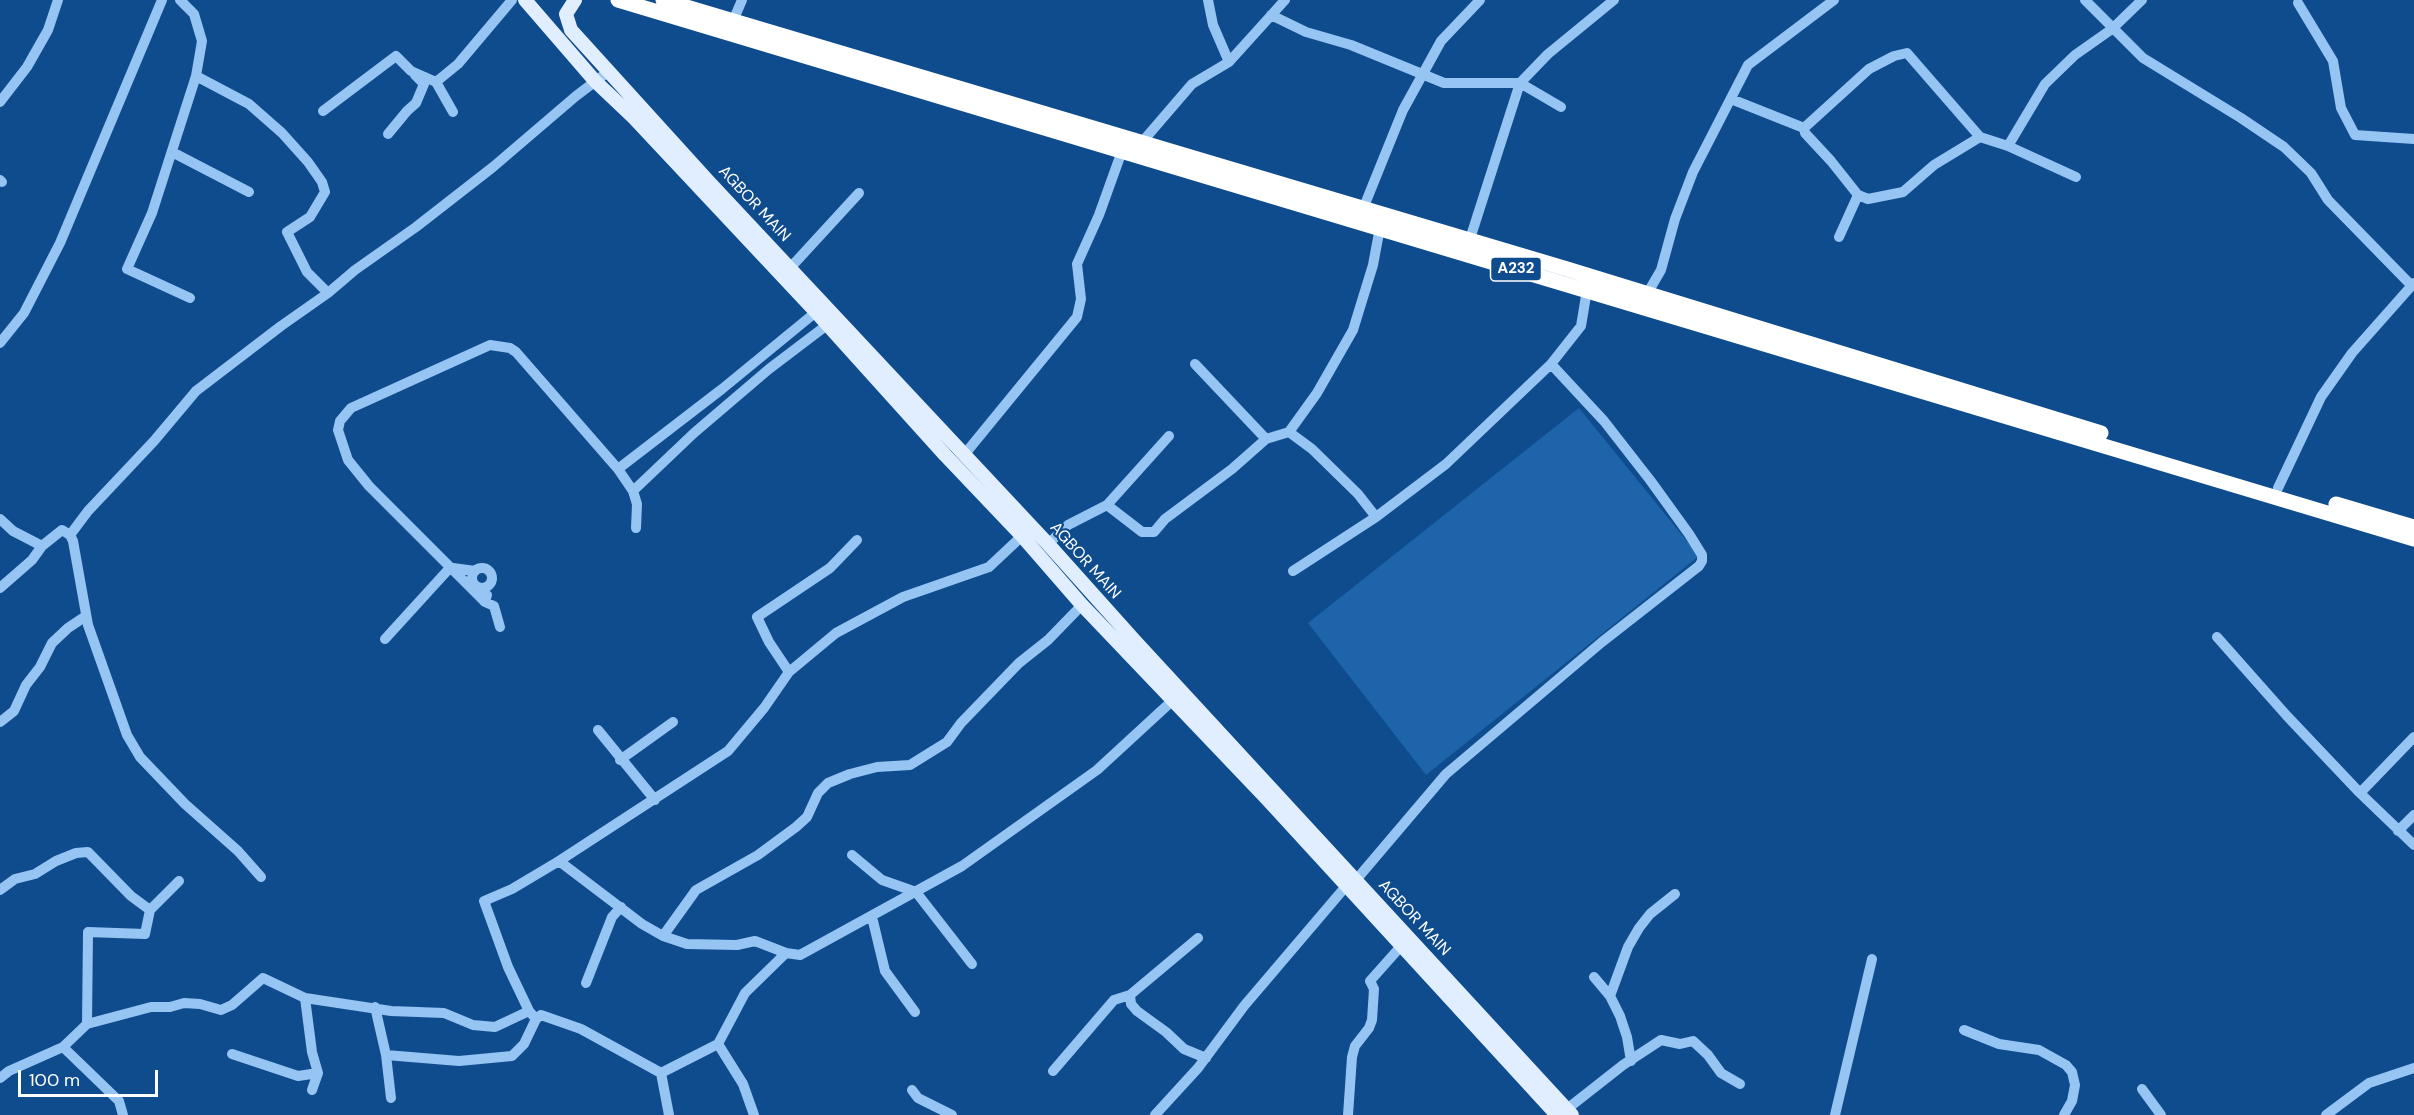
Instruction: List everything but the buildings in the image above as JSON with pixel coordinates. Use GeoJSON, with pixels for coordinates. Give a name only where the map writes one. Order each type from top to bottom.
{"type":"FeatureCollection","features":[{"type":"Feature","properties":{"kind":"highway","name":"A232"},"geometry":{"type":"LineString","coordinates":[[618,0],[1122,151],[1381,222],[1469,242],[1647,294],[2278,488],[2414,527]]}},
{"type":"Feature","properties":{"kind":"highway","name":"A232"},"geometry":{"type":"LineString","coordinates":[[663,0],[1143,141],[1363,209],[1381,222],[1587,290],[2414,539]]}},
{"type":"Feature","properties":{"kind":"main road","name":"AGBOR MAIN"},"geometry":{"type":"LineString","coordinates":[[525,0],[595,81],[634,118],[816,312],[945,455],[1022,536],[1082,605],[1172,701],[1352,883],[1402,945],[1565,1113]]}},
{"type":"Feature","properties":{"kind":"main road","name":"AGBOR MAIN"},"geometry":{"type":"LineString","coordinates":[[574,0],[566,14],[571,30],[708,181],[1048,544],[1352,883],[1565,1113]]}},
{"type":"Feature","properties":{"kind":"street"},"geometry":{"type":"LineString","coordinates":[[0,102],[27,67],[48,30],[58,0]]}},
{"type":"Feature","properties":{"kind":"street"},"geometry":{"type":"LineString","coordinates":[[0,343],[24,313],[60,243],[162,0]]}},
{"type":"Feature","properties":{"kind":"street"},"geometry":{"type":"LineString","coordinates":[[180,0],[194,14],[202,41],[196,76],[152,213],[127,269],[190,298]]}},
{"type":"Feature","properties":{"kind":"street"},"geometry":{"type":"LineString","coordinates":[[436,82],[458,64],[512,0]]}},
{"type":"Feature","properties":{"kind":"street"},"geometry":{"type":"LineString","coordinates":[[733,21],[742,0]]}},
{"type":"Feature","properties":{"kind":"street"},"geometry":{"type":"LineString","coordinates":[[1208,0],[1213,25],[1229,62]]}},
{"type":"Feature","properties":{"kind":"street"},"geometry":{"type":"LineString","coordinates":[[1143,141],[1192,84],[1229,62],[1285,0]]}},
{"type":"Feature","properties":{"kind":"street"},"geometry":{"type":"LineString","coordinates":[[1363,209],[1403,110],[1441,41],[1480,0]]}},
{"type":"Feature","properties":{"kind":"street"},"geometry":{"type":"LineString","coordinates":[[1469,242],[1520,83],[1548,54],[1614,0]]}},
{"type":"Feature","properties":{"kind":"street"},"geometry":{"type":"LineString","coordinates":[[1647,294],[1661,270],[1675,219],[1692,172],[1748,64],[1834,0]]}},
{"type":"Feature","properties":{"kind":"street"},"geometry":{"type":"LineString","coordinates":[[2085,0],[2143,58],[2284,147],[2311,173],[2328,201],[2413,284],[2352,353],[2321,397],[2278,488]]}},
{"type":"Feature","properties":{"kind":"street"},"geometry":{"type":"LineString","coordinates":[[2007,146],[2045,84],[2074,55],[2112,29],[2142,0]]}},
{"type":"Feature","properties":{"kind":"street"},"geometry":{"type":"LineString","coordinates":[[2298,3],[2333,61],[2341,108],[2355,135],[2414,139]]}},
{"type":"Feature","properties":{"kind":"street"},"geometry":{"type":"LineString","coordinates":[[1272,15],[1306,32],[1351,45],[1444,83],[1520,83],[1561,107]]}},
{"type":"Feature","properties":{"kind":"street"},"geometry":{"type":"LineString","coordinates":[[1804,128],[1869,69],[1894,56],[1907,53],[1980,137],[2007,146],[2076,177]]}},
{"type":"Feature","properties":{"kind":"street"},"geometry":{"type":"LineString","coordinates":[[323,111],[396,56],[424,84],[416,103],[388,134]]}},
{"type":"Feature","properties":{"kind":"street"},"geometry":{"type":"LineString","coordinates":[[411,71],[436,82],[453,112]]}},
{"type":"Feature","properties":{"kind":"street"},"geometry":{"type":"LineString","coordinates":[[70,535],[88,511],[154,441],[196,392],[494,166],[609,71]]}},
{"type":"Feature","properties":{"kind":"street"},"geometry":{"type":"LineString","coordinates":[[196,76],[249,104],[282,133],[308,162],[322,182],[325,192],[315,211],[310,217],[287,232],[307,272],[328,293]]}},
{"type":"Feature","properties":{"kind":"street"},"geometry":{"type":"LineString","coordinates":[[1731,99],[1804,128]]}},
{"type":"Feature","properties":{"kind":"street"},"geometry":{"type":"LineString","coordinates":[[1804,128],[1805,133],[1858,195],[1868,200],[1903,192],[1934,165],[1980,137]]}},
{"type":"Feature","properties":{"kind":"street"},"geometry":{"type":"LineString","coordinates":[[964,455],[1077,317],[1081,299],[1077,264],[1099,215],[1122,151]]}},
{"type":"Feature","properties":{"kind":"street"},"geometry":{"type":"LineString","coordinates":[[172,152],[249,192]]}},
{"type":"Feature","properties":{"kind":"street"},"geometry":{"type":"LineString","coordinates":[[791,267],[859,193]]}},
{"type":"Feature","properties":{"kind":"street"},"geometry":{"type":"LineString","coordinates":[[1839,237],[1858,195]]}},
{"type":"Feature","properties":{"kind":"street"},"geometry":{"type":"LineString","coordinates":[[1107,505],[1133,527],[1142,532],[1154,532],[1165,519],[1232,470],[1266,439],[1290,432],[1317,393],[1353,330],[1373,265],[1381,222]]}},
{"type":"Feature","properties":{"kind":"street"},"geometry":{"type":"LineString","coordinates":[[1293,572],[1376,517],[1446,464],[1551,364],[1581,326],[1587,290]]}},
{"type":"Feature","properties":{"kind":"street"},"geometry":{"type":"LineString","coordinates":[[618,469],[722,389],[816,312]]}},
{"type":"Feature","properties":{"kind":"street"},"geometry":{"type":"LineString","coordinates":[[633,491],[694,433],[807,338],[827,325]]}},
{"type":"Feature","properties":{"kind":"street"},"geometry":{"type":"LineString","coordinates":[[500,627],[494,606],[485,602],[369,486],[348,460],[338,430],[340,421],[351,408],[490,345],[498,345],[516,352],[618,469],[633,491],[638,504],[636,528]]}},
{"type":"Feature","properties":{"kind":"street"},"geometry":{"type":"LineString","coordinates":[[1195,364],[1266,439]]}},
{"type":"Feature","properties":{"kind":"street"},"geometry":{"type":"LineString","coordinates":[[1155,1115],[1206,1058],[1244,1006],[1446,774],[1602,642],[1700,566],[1702,555],[1650,480],[1598,415],[1551,364]]}},
{"type":"Feature","properties":{"kind":"street"},"geometry":{"type":"LineString","coordinates":[[1290,432],[1312,449],[1358,494],[1376,517]]}},
{"type":"Feature","properties":{"kind":"street"},"geometry":{"type":"LineString","coordinates":[[1048,544],[1068,525],[1107,505],[1169,436]]}},
{"type":"Feature","properties":{"kind":"street"},"geometry":{"type":"LineString","coordinates":[[0,519],[13,531],[42,546]]}},
{"type":"Feature","properties":{"kind":"street"},"geometry":{"type":"LineString","coordinates":[[0,588],[32,560],[42,546],[62,530],[70,535],[86,616],[127,735],[140,757],[185,804],[238,851],[261,877]]}},
{"type":"Feature","properties":{"kind":"street"},"geometry":{"type":"LineString","coordinates":[[386,1055],[459,1061],[489,1060],[512,1056],[525,1044],[532,1015],[508,967],[484,901],[512,889],[559,861],[728,752],[764,708],[789,672],[836,633],[903,597],[988,567],[1022,536]]}},
{"type":"Feature","properties":{"kind":"street"},"geometry":{"type":"LineString","coordinates":[[789,672],[769,642],[757,617],[830,568],[856,540]]}},
{"type":"Feature","properties":{"kind":"street"},"geometry":{"type":"LineString","coordinates":[[385,639],[447,571],[453,568],[475,572],[472,578],[475,584],[481,588],[488,586],[485,602]]}},
{"type":"Feature","properties":{"kind":"street"},"geometry":{"type":"LineString","coordinates":[[663,936],[696,890],[758,855],[796,827],[807,817],[818,793],[828,783],[877,766],[910,765],[947,742],[961,723],[1019,663],[1048,640],[1082,605]]}},
{"type":"Feature","properties":{"kind":"street"},"geometry":{"type":"LineString","coordinates":[[0,722],[15,711],[26,686],[40,667],[52,643],[86,616]]}},
{"type":"Feature","properties":{"kind":"street"},"geometry":{"type":"LineString","coordinates":[[2217,637],[2287,716],[2360,793],[2414,845]]}},
{"type":"Feature","properties":{"kind":"street"},"geometry":{"type":"LineString","coordinates":[[559,861],[642,924],[663,936],[687,944],[737,945],[754,941],[800,956],[839,932],[872,917],[962,866],[1097,770],[1172,701]]}},
{"type":"Feature","properties":{"kind":"street"},"geometry":{"type":"LineString","coordinates":[[621,760],[673,722]]}},
{"type":"Feature","properties":{"kind":"street"},"geometry":{"type":"LineString","coordinates":[[598,730],[656,800]]}},
{"type":"Feature","properties":{"kind":"street"},"geometry":{"type":"LineString","coordinates":[[2360,793],[2414,737]]}},
{"type":"Feature","properties":{"kind":"street"},"geometry":{"type":"LineString","coordinates":[[2398,831],[2414,815]]}},
{"type":"Feature","properties":{"kind":"street"},"geometry":{"type":"LineString","coordinates":[[0,890],[15,879],[35,874],[56,861],[76,853],[88,852],[131,896],[150,910]]}},
{"type":"Feature","properties":{"kind":"street"},"geometry":{"type":"LineString","coordinates":[[852,855],[882,880],[916,892],[972,964]]}},
{"type":"Feature","properties":{"kind":"street"},"geometry":{"type":"LineString","coordinates":[[87,1023],[88,932],[145,934],[150,910],[179,881]]}},
{"type":"Feature","properties":{"kind":"street"},"geometry":{"type":"LineString","coordinates":[[1610,996],[1628,946],[1639,928],[1650,914],[1675,894]]}},
{"type":"Feature","properties":{"kind":"street"},"geometry":{"type":"LineString","coordinates":[[586,983],[608,927],[621,907]]}},
{"type":"Feature","properties":{"kind":"street"},"geometry":{"type":"LineString","coordinates":[[872,917],[885,971],[915,1012]]}},
{"type":"Feature","properties":{"kind":"street"},"geometry":{"type":"LineString","coordinates":[[1053,1071],[1114,1000],[1130,995],[1198,938]]}},
{"type":"Feature","properties":{"kind":"street"},"geometry":{"type":"LineString","coordinates":[[1348,1115],[1352,1057],[1355,1046],[1369,1028],[1372,1020],[1374,988],[1370,981],[1402,945]]}},
{"type":"Feature","properties":{"kind":"street"},"geometry":{"type":"LineString","coordinates":[[661,1073],[718,1044],[745,993],[786,953]]}},
{"type":"Feature","properties":{"kind":"street"},"geometry":{"type":"LineString","coordinates":[[1835,1115],[1872,959]]}},
{"type":"Feature","properties":{"kind":"street"},"geometry":{"type":"LineString","coordinates":[[1594,977],[1610,996],[1627,1037],[1630,1061]]}},
{"type":"Feature","properties":{"kind":"street"},"geometry":{"type":"LineString","coordinates":[[0,1078],[9,1071],[63,1047],[87,1023],[151,1007],[170,1007],[184,1003],[200,1004],[221,1010],[232,1005],[262,978],[305,998],[375,1006],[391,1011],[444,1013],[473,1024],[495,1027],[532,1015],[541,1015],[581,1029],[661,1073]]}},
{"type":"Feature","properties":{"kind":"street"},"geometry":{"type":"LineString","coordinates":[[1130,995],[1131,1004],[1137,1011],[1166,1032],[1184,1049],[1206,1058]]}},
{"type":"Feature","properties":{"kind":"street"},"geometry":{"type":"LineString","coordinates":[[305,998],[312,1052],[318,1073],[312,1090]]}},
{"type":"Feature","properties":{"kind":"street"},"geometry":{"type":"LineString","coordinates":[[375,1006],[386,1055],[391,1098]]}},
{"type":"Feature","properties":{"kind":"street"},"geometry":{"type":"LineString","coordinates":[[1964,1030],[1999,1044],[2039,1050],[2066,1065],[2072,1072],[2075,1085],[2072,1101],[2064,1115]]}},
{"type":"Feature","properties":{"kind":"street"},"geometry":{"type":"LineString","coordinates":[[1565,1113],[1630,1061],[1661,1040],[1680,1044],[1693,1041],[1708,1055],[1721,1073],[1740,1084]]}},
{"type":"Feature","properties":{"kind":"street"},"geometry":{"type":"LineString","coordinates":[[718,1044],[744,1084],[754,1115]]}},
{"type":"Feature","properties":{"kind":"street"},"geometry":{"type":"LineString","coordinates":[[63,1047],[119,1101],[123,1115]]}},
{"type":"Feature","properties":{"kind":"street"},"geometry":{"type":"LineString","coordinates":[[232,1054],[298,1076],[318,1073]]}},
{"type":"Feature","properties":{"kind":"street"},"geometry":{"type":"LineString","coordinates":[[2326,1115],[2369,1083],[2414,1068]]}},
{"type":"Feature","properties":{"kind":"street"},"geometry":{"type":"LineString","coordinates":[[661,1073],[669,1115]]}},
{"type":"Feature","properties":{"kind":"street"},"geometry":{"type":"LineString","coordinates":[[2142,1089],[2161,1115]]}},
{"type":"Feature","properties":{"kind":"street"},"geometry":{"type":"LineString","coordinates":[[912,1090],[913,1094],[925,1102],[952,1115]]}},
{"type":"Feature","properties":{"kind":"shaded area"},"geometry":{"type":"Polygon","coordinates":[[[1579,408],[1699,556],[1426,775],[1308,623],[1579,408]]]}}]}
